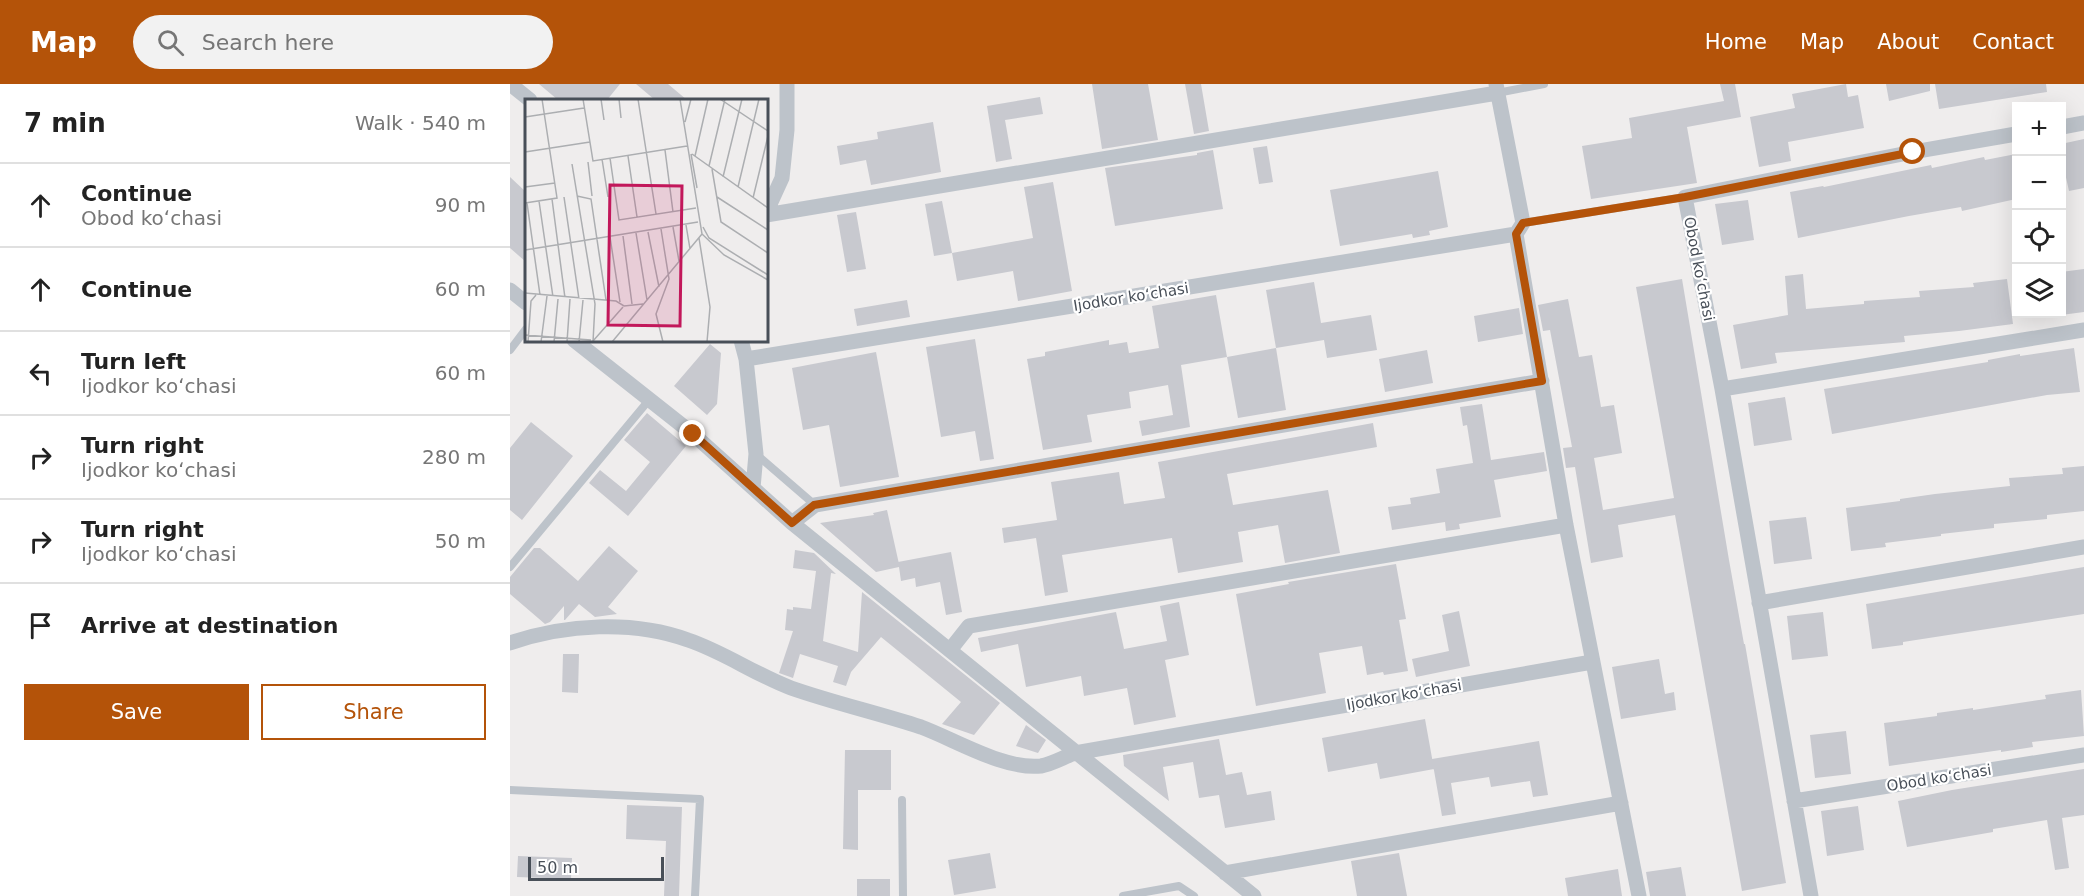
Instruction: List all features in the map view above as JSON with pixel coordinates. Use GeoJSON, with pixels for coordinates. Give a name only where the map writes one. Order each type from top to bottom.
{"type":"FeatureCollection","features":[{"type":"Feature","properties":{"kind":"street"},"geometry":{"type":"LineString","coordinates":[[510,84],[529,99]]}},
{"type":"Feature","properties":{"kind":"street"},"geometry":{"type":"LineString","coordinates":[[768,210],[782,178],[787,130],[787,84]]}},
{"type":"Feature","properties":{"kind":"street"},"geometry":{"type":"LineString","coordinates":[[768,214],[1496,88],[1566,525],[1640,896]]}},
{"type":"Feature","properties":{"kind":"street"},"geometry":{"type":"LineString","coordinates":[[2066,126],[2084,123]]}},
{"type":"Feature","properties":{"kind":"street","name":"Obod koʻchasi"},"geometry":{"type":"LineString","coordinates":[[1810,896],[1722,389],[1685,197],[2012,135]]}},
{"type":"Feature","properties":{"kind":"street","name":"Ijodkor koʻchasi"},"geometry":{"type":"LineString","coordinates":[[746,359],[1519,229]]}},
{"type":"Feature","properties":{"kind":"street"},"geometry":{"type":"LineString","coordinates":[[510,290],[525,302]]}},
{"type":"Feature","properties":{"kind":"street"},"geometry":{"type":"LineString","coordinates":[[1722,389],[2084,330]]}},
{"type":"Feature","properties":{"kind":"street"},"geometry":{"type":"LineString","coordinates":[[576,342],[693,434],[792,523],[1254,896]]}},
{"type":"Feature","properties":{"kind":"street"},"geometry":{"type":"LineString","coordinates":[[742,342],[746,359],[756,454],[753,488]]}},
{"type":"Feature","properties":{"kind":"street"},"geometry":{"type":"LineString","coordinates":[[792,523],[814,505],[1542,381]]}},
{"type":"Feature","properties":{"kind":"street"},"geometry":{"type":"LineString","coordinates":[[950,651],[969,627],[1566,525]]}},
{"type":"Feature","properties":{"kind":"street"},"geometry":{"type":"LineString","coordinates":[[1759,603],[2084,547]]}},
{"type":"Feature","properties":{"kind":"street","name":"Ijodkor koʻchasi"},"geometry":{"type":"LineString","coordinates":[[513,640],[534,634],[586,628],[640,628],[688,639],[788,687],[921,727],[1015,765],[1042,766],[1075,753],[1592,662]]}},
{"type":"Feature","properties":{"kind":"street","name":"Obod koʻchasi"},"geometry":{"type":"LineString","coordinates":[[1794,801],[2084,755]]}},
{"type":"Feature","properties":{"kind":"street"},"geometry":{"type":"LineString","coordinates":[[1225,873],[1621,803]]}},
{"type":"Feature","properties":{"kind":"lane"},"geometry":{"type":"LineString","coordinates":[[1496,88],[1544,84]]}},
{"type":"Feature","properties":{"kind":"lane"},"geometry":{"type":"LineString","coordinates":[[1519,229],[1685,197]]}},
{"type":"Feature","properties":{"kind":"lane"},"geometry":{"type":"LineString","coordinates":[[510,350],[525,330]]}},
{"type":"Feature","properties":{"kind":"lane"},"geometry":{"type":"LineString","coordinates":[[510,567],[649,400]]}},
{"type":"Feature","properties":{"kind":"lane"},"geometry":{"type":"LineString","coordinates":[[756,454],[814,505]]}},
{"type":"Feature","properties":{"kind":"lane"},"geometry":{"type":"LineString","coordinates":[[510,790],[700,799],[695,896]]}},
{"type":"Feature","properties":{"kind":"lane"},"geometry":{"type":"LineString","coordinates":[[902,800],[903,896]]}},
{"type":"Feature","properties":{"kind":"lane"},"geometry":{"type":"LineString","coordinates":[[1123,896],[1179,886],[1194,896]]}},
{"type":"Feature","properties":{"kind":"building"},"geometry":{"type":"Polygon","coordinates":[[[539,84],[620,84],[608,99],[557,99],[539,84]]]}},
{"type":"Feature","properties":{"kind":"building"},"geometry":{"type":"Polygon","coordinates":[[[636,84],[668,84],[686,99],[654,99],[636,84]]]}},
{"type":"Feature","properties":{"kind":"building"},"geometry":{"type":"Polygon","coordinates":[[[1092,84],[1148,84],[1158,140],[1102,149],[1092,84]]]}},
{"type":"Feature","properties":{"kind":"building"},"geometry":{"type":"Polygon","coordinates":[[[1185,84],[1201,84],[1209,131],[1194,134],[1185,84]]]}},
{"type":"Feature","properties":{"kind":"building"},"geometry":{"type":"Polygon","coordinates":[[[1720,84],[1735,84],[1741,117],[1687,127],[1697,183],[1591,199],[1582,146],[1632,138],[1629,118],[1724,101],[1720,84]]]}},
{"type":"Feature","properties":{"kind":"building"},"geometry":{"type":"Polygon","coordinates":[[[1846,84],[1848,97],[1858,95],[1864,128],[1788,142],[1791,161],[1759,167],[1750,117],[1795,108],[1792,94],[1846,84]]]}},
{"type":"Feature","properties":{"kind":"building"},"geometry":{"type":"Polygon","coordinates":[[[1886,84],[1930,84],[1930,91],[1889,101],[1886,84]]]}},
{"type":"Feature","properties":{"kind":"building"},"geometry":{"type":"Polygon","coordinates":[[[1935,84],[2046,84],[2047,92],[1939,109],[1935,84]]]}},
{"type":"Feature","properties":{"kind":"building"},"geometry":{"type":"Polygon","coordinates":[[[1040,97],[1043,114],[1005,120],[1012,159],[996,162],[987,106],[1040,97]]]}},
{"type":"Feature","properties":{"kind":"building"},"geometry":{"type":"Polygon","coordinates":[[[933,122],[941,172],[871,185],[866,160],[840,165],[837,146],[878,139],[877,132],[933,122]]]}},
{"type":"Feature","properties":{"kind":"building"},"geometry":{"type":"Polygon","coordinates":[[[2084,139],[2084,188],[2069,191],[2066,178],[2066,143],[2084,139]]]}},
{"type":"Feature","properties":{"kind":"building"},"geometry":{"type":"Polygon","coordinates":[[[1267,146],[1273,182],[1259,184],[1253,148],[1267,146]]]}},
{"type":"Feature","properties":{"kind":"building"},"geometry":{"type":"Polygon","coordinates":[[[1213,150],[1223,209],[1115,226],[1105,168],[1197,155],[1197,153],[1213,150]]]}},
{"type":"Feature","properties":{"kind":"building"},"geometry":{"type":"Polygon","coordinates":[[[2012,155],[2012,200],[1962,211],[1961,207],[1909,216],[1798,238],[1790,192],[1931,165],[1932,168],[1984,157],[1985,160],[2012,155]]]}},
{"type":"Feature","properties":{"kind":"building"},"geometry":{"type":"Polygon","coordinates":[[[1438,171],[1448,227],[1429,231],[1430,235],[1413,238],[1412,234],[1340,246],[1330,190],[1438,171]]]}},
{"type":"Feature","properties":{"kind":"building"},"geometry":{"type":"Polygon","coordinates":[[[510,177],[525,191],[525,261],[510,248],[510,177]]]}},
{"type":"Feature","properties":{"kind":"building"},"geometry":{"type":"Polygon","coordinates":[[[1053,182],[1072,291],[1018,301],[1013,271],[957,281],[952,253],[1033,238],[1024,187],[1053,182]]]}},
{"type":"Feature","properties":{"kind":"building"},"geometry":{"type":"Polygon","coordinates":[[[1748,200],[1754,240],[1722,245],[1715,204],[1748,200]]]}},
{"type":"Feature","properties":{"kind":"building"},"geometry":{"type":"Polygon","coordinates":[[[942,201],[952,253],[934,256],[925,204],[942,201]]]}},
{"type":"Feature","properties":{"kind":"building"},"geometry":{"type":"Polygon","coordinates":[[[856,212],[866,269],[847,272],[837,215],[856,212]]]}},
{"type":"Feature","properties":{"kind":"building"},"geometry":{"type":"Polygon","coordinates":[[[2084,269],[2084,312],[2066,314],[2066,271],[2084,269]]]}},
{"type":"Feature","properties":{"kind":"building"},"geometry":{"type":"Polygon","coordinates":[[[1803,274],[1806,309],[1864,304],[1864,301],[1920,297],[1919,291],[1974,287],[1973,283],[2007,279],[2013,324],[1904,336],[1905,342],[1775,353],[1777,363],[1741,369],[1733,325],[1788,315],[1785,276],[1803,274]]]}},
{"type":"Feature","properties":{"kind":"building"},"geometry":{"type":"Polygon","coordinates":[[[1682,279],[1786,883],[1742,891],[1675,515],[1618,525],[1623,557],[1591,563],[1575,467],[1566,468],[1563,448],[1572,447],[1550,330],[1543,331],[1538,305],[1568,299],[1579,357],[1592,355],[1601,407],[1614,405],[1622,453],[1594,458],[1603,510],[1674,498],[1636,287],[1682,279]]]}},
{"type":"Feature","properties":{"kind":"building"},"geometry":{"type":"Polygon","coordinates":[[[1314,282],[1321,323],[1371,315],[1377,350],[1327,358],[1324,340],[1276,348],[1266,290],[1314,282]]]}},
{"type":"Feature","properties":{"kind":"building"},"geometry":{"type":"Polygon","coordinates":[[[1216,295],[1227,357],[1181,365],[1190,427],[1142,436],[1139,421],[1173,415],[1168,385],[1129,392],[1131,408],[1087,415],[1092,442],[1043,450],[1027,359],[1045,356],[1045,352],[1109,340],[1109,345],[1127,342],[1129,353],[1159,348],[1152,306],[1216,295]]]}},
{"type":"Feature","properties":{"kind":"building"},"geometry":{"type":"Polygon","coordinates":[[[907,300],[910,317],[857,326],[854,309],[907,300]]]}},
{"type":"Feature","properties":{"kind":"building"},"geometry":{"type":"Polygon","coordinates":[[[1519,308],[1523,334],[1478,342],[1474,316],[1519,308]]]}},
{"type":"Feature","properties":{"kind":"building"},"geometry":{"type":"Polygon","coordinates":[[[975,339],[994,459],[980,461],[975,431],[941,437],[926,347],[975,339]]]}},
{"type":"Feature","properties":{"kind":"building"},"geometry":{"type":"Polygon","coordinates":[[[710,344],[721,353],[717,404],[707,415],[674,386],[710,344]]]}},
{"type":"Feature","properties":{"kind":"building"},"geometry":{"type":"Polygon","coordinates":[[[1276,348],[1286,410],[1238,418],[1227,357],[1276,348]]]}},
{"type":"Feature","properties":{"kind":"building"},"geometry":{"type":"Polygon","coordinates":[[[2074,348],[2080,392],[2047,395],[1832,434],[1824,389],[1988,362],[1988,360],[2020,354],[2020,356],[2074,348]]]}},
{"type":"Feature","properties":{"kind":"building"},"geometry":{"type":"Polygon","coordinates":[[[1427,350],[1433,383],[1385,392],[1379,359],[1427,350]]]}},
{"type":"Feature","properties":{"kind":"building"},"geometry":{"type":"Polygon","coordinates":[[[876,352],[899,477],[840,487],[829,425],[803,430],[792,368],[876,352]]]}},
{"type":"Feature","properties":{"kind":"building"},"geometry":{"type":"Polygon","coordinates":[[[1785,397],[1792,440],[1754,446],[1748,403],[1785,397]]]}},
{"type":"Feature","properties":{"kind":"building"},"geometry":{"type":"Polygon","coordinates":[[[1482,404],[1491,460],[1544,452],[1547,471],[1494,480],[1501,517],[1459,524],[1460,529],[1446,531],[1445,522],[1392,530],[1388,507],[1411,504],[1410,498],[1440,493],[1436,469],[1473,463],[1467,425],[1463,426],[1460,407],[1482,404]]]}},
{"type":"Feature","properties":{"kind":"building"},"geometry":{"type":"Polygon","coordinates":[[[647,413],[686,446],[628,516],[589,483],[600,470],[626,491],[650,462],[624,440],[647,413]]]}},
{"type":"Feature","properties":{"kind":"building"},"geometry":{"type":"Polygon","coordinates":[[[531,422],[573,456],[522,520],[510,510],[510,448],[531,422]]]}},
{"type":"Feature","properties":{"kind":"building"},"geometry":{"type":"Polygon","coordinates":[[[1373,423],[1377,447],[1227,474],[1233,505],[1328,490],[1340,553],[1285,563],[1278,525],[1238,532],[1243,562],[1178,573],[1172,538],[1062,555],[1068,592],[1045,596],[1036,538],[1004,543],[1002,528],[1057,520],[1051,482],[1119,472],[1124,504],[1165,498],[1158,462],[1373,423]]]}},
{"type":"Feature","properties":{"kind":"building"},"geometry":{"type":"Polygon","coordinates":[[[2084,466],[2084,511],[2047,515],[2047,519],[1994,524],[1994,528],[1885,543],[1886,547],[1851,551],[1846,508],[1935,494],[2010,486],[2009,478],[2063,474],[2062,468],[2084,466]]]}},
{"type":"Feature","properties":{"kind":"building"},"geometry":{"type":"Polygon","coordinates":[[[887,510],[899,562],[951,552],[962,612],[946,615],[940,582],[916,587],[915,578],[901,581],[899,567],[876,572],[820,523],[874,515],[873,513],[887,510]]]}},
{"type":"Feature","properties":{"kind":"building"},"geometry":{"type":"Polygon","coordinates":[[[1806,517],[1812,559],[1774,564],[1769,521],[1806,517]]]}},
{"type":"Feature","properties":{"kind":"building"},"geometry":{"type":"Polygon","coordinates":[[[609,546],[638,571],[608,607],[617,614],[595,617],[579,604],[564,620],[564,606],[550,622],[545,624],[510,594],[510,577],[534,548],[540,548],[578,581],[609,546]]]}},
{"type":"Feature","properties":{"kind":"building"},"geometry":{"type":"Polygon","coordinates":[[[795,550],[814,553],[836,574],[831,573],[823,641],[858,652],[862,592],[1000,703],[974,735],[942,724],[961,702],[881,637],[851,672],[846,686],[833,682],[838,666],[800,654],[793,678],[779,673],[793,631],[785,630],[787,609],[793,610],[793,607],[811,609],[816,571],[793,568],[795,550]]]}},
{"type":"Feature","properties":{"kind":"building"},"geometry":{"type":"Polygon","coordinates":[[[1396,564],[1406,619],[1399,620],[1408,671],[1367,675],[1362,646],[1319,653],[1326,693],[1256,706],[1236,594],[1289,584],[1288,582],[1396,564]]]}},
{"type":"Feature","properties":{"kind":"building"},"geometry":{"type":"Polygon","coordinates":[[[2084,567],[2084,614],[1903,642],[1903,645],[1872,649],[1866,604],[2084,567]]]}},
{"type":"Feature","properties":{"kind":"building"},"geometry":{"type":"Polygon","coordinates":[[[1179,602],[1189,655],[1165,660],[1176,717],[1134,725],[1127,688],[1084,696],[1081,676],[1026,687],[1018,644],[981,652],[978,638],[1116,612],[1124,649],[1167,641],[1160,606],[1179,602]]]}},
{"type":"Feature","properties":{"kind":"building"},"geometry":{"type":"Polygon","coordinates":[[[1459,611],[1470,666],[1416,677],[1412,659],[1449,651],[1442,615],[1459,611]]]}},
{"type":"Feature","properties":{"kind":"building"},"geometry":{"type":"Polygon","coordinates":[[[1823,612],[1828,656],[1792,660],[1787,616],[1823,612]]]}},
{"type":"Feature","properties":{"kind":"building"},"geometry":{"type":"Polygon","coordinates":[[[563,654],[579,654],[578,693],[562,692],[563,654]]]}},
{"type":"Feature","properties":{"kind":"building"},"geometry":{"type":"Polygon","coordinates":[[[1659,659],[1665,694],[1674,692],[1676,710],[1621,719],[1612,667],[1659,659]]]}},
{"type":"Feature","properties":{"kind":"building"},"geometry":{"type":"Polygon","coordinates":[[[2081,690],[2084,736],[2032,742],[2033,747],[2001,752],[2001,750],[1889,766],[1884,723],[1937,716],[1937,713],[2046,699],[2045,695],[2081,690]]]}},
{"type":"Feature","properties":{"kind":"building"},"geometry":{"type":"Polygon","coordinates":[[[1425,719],[1434,769],[1380,779],[1377,763],[1328,772],[1322,738],[1425,719]]]}},
{"type":"Feature","properties":{"kind":"building"},"geometry":{"type":"Polygon","coordinates":[[[1026,725],[1046,740],[1038,753],[1016,746],[1026,725]]]}},
{"type":"Feature","properties":{"kind":"building"},"geometry":{"type":"Polygon","coordinates":[[[1846,731],[1851,774],[1815,778],[1810,735],[1846,731]]]}},
{"type":"Feature","properties":{"kind":"building"},"geometry":{"type":"Polygon","coordinates":[[[1219,739],[1226,775],[1242,772],[1247,795],[1271,791],[1275,820],[1225,828],[1219,795],[1199,798],[1193,762],[1163,767],[1169,801],[1124,766],[1123,755],[1219,739]]]}},
{"type":"Feature","properties":{"kind":"building"},"geometry":{"type":"Polygon","coordinates":[[[1539,741],[1548,795],[1533,797],[1530,781],[1491,787],[1489,777],[1451,783],[1456,814],[1442,816],[1432,759],[1539,741]]]}},
{"type":"Feature","properties":{"kind":"building"},"geometry":{"type":"Polygon","coordinates":[[[845,750],[891,750],[891,790],[858,790],[858,850],[843,849],[845,750]]]}},
{"type":"Feature","properties":{"kind":"building"},"geometry":{"type":"Polygon","coordinates":[[[2084,769],[2084,815],[2062,818],[2069,868],[2055,870],[2047,820],[1907,847],[1898,801],[2084,769]]]}},
{"type":"Feature","properties":{"kind":"building"},"geometry":{"type":"Polygon","coordinates":[[[627,805],[682,807],[679,896],[664,896],[666,841],[626,839],[627,805]]]}},
{"type":"Feature","properties":{"kind":"building"},"geometry":{"type":"Polygon","coordinates":[[[1858,806],[1864,850],[1827,856],[1821,811],[1858,806]]]}},
{"type":"Feature","properties":{"kind":"building"},"geometry":{"type":"Polygon","coordinates":[[[990,853],[996,888],[954,895],[948,860],[990,853]]]}},
{"type":"Feature","properties":{"kind":"building"},"geometry":{"type":"Polygon","coordinates":[[[1399,853],[1407,896],[1357,896],[1351,861],[1399,853]]]}},
{"type":"Feature","properties":{"kind":"building"},"geometry":{"type":"Polygon","coordinates":[[[518,856],[572,858],[571,879],[517,877],[518,856]]]}},
{"type":"Feature","properties":{"kind":"building"},"geometry":{"type":"Polygon","coordinates":[[[1681,867],[1686,896],[1650,896],[1646,872],[1681,867]]]}},
{"type":"Feature","properties":{"kind":"building"},"geometry":{"type":"Polygon","coordinates":[[[1618,869],[1622,896],[1568,896],[1565,878],[1618,869]]]}},
{"type":"Feature","properties":{"kind":"building"},"geometry":{"type":"Polygon","coordinates":[[[857,879],[890,879],[890,896],[857,896],[857,879]]]}},
{"type":"Feature","properties":{"kind":"route"},"geometry":{"type":"LineString","coordinates":[[693,434],[792,523],[814,505],[1542,381],[1516,234],[1523,223],[1685,197],[1782,176],[1913,152]]}}]}
